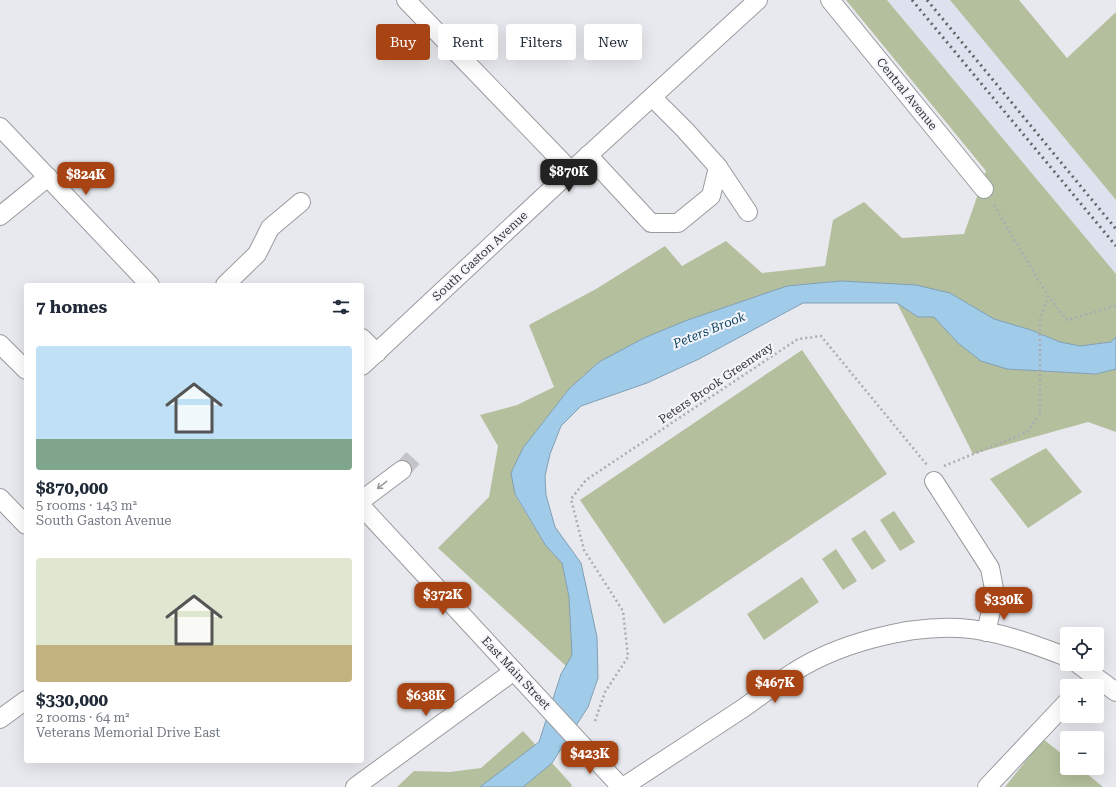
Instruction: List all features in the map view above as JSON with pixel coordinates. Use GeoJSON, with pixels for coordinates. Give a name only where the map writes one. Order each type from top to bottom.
{"type":"FeatureCollection","features":[{"type":"Feature","properties":{"kind":"street"},"geometry":{"type":"LineString","coordinates":[[406,0],[571,171]]}},
{"type":"Feature","properties":{"kind":"street","name":"South Gaston Avenue"},"geometry":{"type":"LineString","coordinates":[[364,364],[588,155],[758,0]]}},
{"type":"Feature","properties":{"kind":"street","name":"Central Avenue"},"geometry":{"type":"LineString","coordinates":[[830,0],[984,189]]}},
{"type":"Feature","properties":{"kind":"street"},"geometry":{"type":"LineString","coordinates":[[652,97],[686,130],[718,167],[748,212]]}},
{"type":"Feature","properties":{"kind":"street"},"geometry":{"type":"LineString","coordinates":[[0,127],[148,283]]}},
{"type":"Feature","properties":{"kind":"street"},"geometry":{"type":"LineString","coordinates":[[588,155],[651,223],[678,223],[711,196],[718,167]]}},
{"type":"Feature","properties":{"kind":"street"},"geometry":{"type":"LineString","coordinates":[[0,216],[48,177]]}},
{"type":"Feature","properties":{"kind":"street"},"geometry":{"type":"LineString","coordinates":[[227,283],[257,254],[270,228],[301,202]]}},
{"type":"Feature","properties":{"kind":"street"},"geometry":{"type":"LineString","coordinates":[[364,340],[377,353]]}},
{"type":"Feature","properties":{"kind":"street"},"geometry":{"type":"LineString","coordinates":[[0,344],[24,368]]}},
{"type":"Feature","properties":{"kind":"street"},"geometry":{"type":"LineString","coordinates":[[364,498],[402,470]]}},
{"type":"Feature","properties":{"kind":"street"},"geometry":{"type":"LineString","coordinates":[[935,473],[990,568],[995,594],[986,632]]}},
{"type":"Feature","properties":{"kind":"street"},"geometry":{"type":"LineString","coordinates":[[0,498],[24,523]]}},
{"type":"Feature","properties":{"kind":"street","name":"East Main Street"},"geometry":{"type":"LineString","coordinates":[[364,509],[622,787]]}},
{"type":"Feature","properties":{"kind":"street"},"geometry":{"type":"LineString","coordinates":[[622,787],[751,703],[795,671],[832,652],[861,642],[923,628],[960,628],[986,632],[1030,644],[1060,655]]}},
{"type":"Feature","properties":{"kind":"street"},"geometry":{"type":"LineString","coordinates":[[355,787],[514,670]]}},
{"type":"Feature","properties":{"kind":"street"},"geometry":{"type":"LineString","coordinates":[[1104,687],[1116,692]]}},
{"type":"Feature","properties":{"kind":"street"},"geometry":{"type":"LineString","coordinates":[[0,720],[24,702]]}},
{"type":"Feature","properties":{"kind":"street"},"geometry":{"type":"LineString","coordinates":[[987,787],[1060,709]]}},
{"type":"Feature","properties":{"kind":"path"},"geometry":{"type":"LineString","coordinates":[[984,189],[1048,296],[1067,320],[1116,306]]}},
{"type":"Feature","properties":{"kind":"path"},"geometry":{"type":"LineString","coordinates":[[935,473],[1027,432],[1040,414],[1040,320],[1048,296]]}},
{"type":"Feature","properties":{"kind":"path","name":"Peters Brook Greenway"},"geometry":{"type":"LineString","coordinates":[[595,721],[605,692],[628,657],[623,611],[584,550],[571,499],[586,480],[798,339],[821,336],[935,473]]}},
{"type":"Feature","properties":{"kind":"shaded area"},"geometry":{"type":"Polygon","coordinates":[[[887,0],[950,0],[1116,200],[1116,274],[887,0]]]}},
{"type":"Feature","properties":{"kind":"green space"},"geometry":{"type":"Polygon","coordinates":[[[846,0],[887,0],[1116,274],[1116,337],[1111,342],[1080,346],[1060,342],[1031,330],[994,319],[950,293],[841,281],[787,286],[685,321],[644,338],[599,362],[569,389],[523,448],[515,495],[546,546],[562,563],[569,597],[573,639],[572,655],[566,666],[438,548],[489,497],[498,446],[480,415],[517,405],[554,387],[529,325],[596,289],[665,246],[682,266],[726,241],[762,273],[825,266],[833,220],[864,202],[902,238],[964,234],[986,171],[846,0]]]}},
{"type":"Feature","properties":{"kind":"green space"},"geometry":{"type":"Polygon","coordinates":[[[950,0],[1019,0],[1067,58],[1116,12],[1116,200],[950,0]]]}},
{"type":"Feature","properties":{"kind":"green space"},"geometry":{"type":"Polygon","coordinates":[[[897,303],[918,317],[934,317],[958,343],[1007,369],[1096,374],[1116,369],[1116,432],[1088,422],[973,454],[897,303]]]}},
{"type":"Feature","properties":{"kind":"green space"},"geometry":{"type":"Polygon","coordinates":[[[802,350],[887,474],[664,624],[580,500],[802,350]]]}},
{"type":"Feature","properties":{"kind":"green space"},"geometry":{"type":"Polygon","coordinates":[[[1046,448],[1082,492],[1028,528],[990,479],[1046,448]]]}},
{"type":"Feature","properties":{"kind":"green space"},"geometry":{"type":"Polygon","coordinates":[[[894,511],[915,542],[900,551],[880,520],[894,511]]]}},
{"type":"Feature","properties":{"kind":"green space"},"geometry":{"type":"Polygon","coordinates":[[[865,530],[886,561],[872,570],[851,539],[865,530]]]}},
{"type":"Feature","properties":{"kind":"green space"},"geometry":{"type":"Polygon","coordinates":[[[836,549],[857,581],[843,590],[822,559],[836,549]]]}},
{"type":"Feature","properties":{"kind":"green space"},"geometry":{"type":"Polygon","coordinates":[[[802,577],[819,602],[764,640],[747,614],[802,577]]]}},
{"type":"Feature","properties":{"kind":"green space"},"geometry":{"type":"Polygon","coordinates":[[[523,731],[572,785],[571,787],[397,787],[414,771],[450,772],[481,768],[523,731]]]}},
{"type":"Feature","properties":{"kind":"green space"},"geometry":{"type":"Polygon","coordinates":[[[1043,739],[1060,752],[1060,775],[1088,775],[1103,787],[1005,787],[1043,739]]]}},
{"type":"Feature","properties":{"kind":"water","name":"Peters Brook"},"geometry":{"type":"Polygon","coordinates":[[[841,281],[916,285],[950,293],[994,319],[1031,330],[1060,342],[1080,346],[1111,342],[1116,337],[1116,369],[1096,374],[1007,369],[981,361],[958,343],[934,317],[918,317],[897,303],[803,303],[699,359],[647,383],[581,406],[561,426],[550,454],[545,476],[546,495],[555,527],[581,563],[597,637],[598,678],[588,707],[552,763],[523,787],[480,787],[539,742],[561,674],[572,655],[569,597],[562,563],[546,546],[515,494],[511,473],[523,448],[569,389],[599,362],[644,338],[685,321],[787,286],[841,281]]]}},
{"type":"Feature","properties":{"kind":"tunnel"},"geometry":{"type":"LineString","coordinates":[[402,470],[413,458]]}},
{"type":"Feature","properties":{"kind":"railway"},"geometry":{"type":"LineString","coordinates":[[912,0],[1116,246]]}},
{"type":"Feature","properties":{"kind":"railway"},"geometry":{"type":"LineString","coordinates":[[927,0],[1116,229]]}}]}
